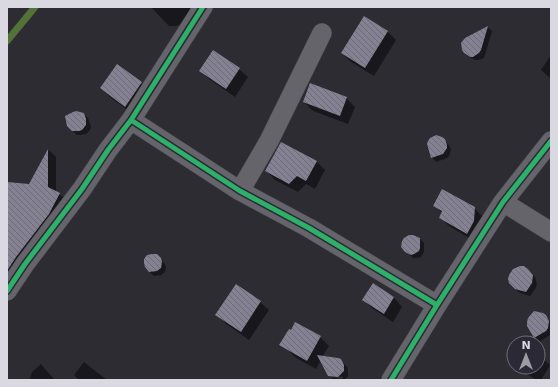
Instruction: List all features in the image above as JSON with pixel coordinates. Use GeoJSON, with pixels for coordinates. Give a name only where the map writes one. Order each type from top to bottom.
{"type":"FeatureCollection","features":[{"type":"Feature","properties":{"kind":"street"},"geometry":{"type":"LineString","coordinates":[[7,291],[25,264],[82,189],[108,150],[131,120],[203,7]]}},
{"type":"Feature","properties":{"kind":"street"},"geometry":{"type":"LineString","coordinates":[[240,191],[269,140],[322,33]]}},
{"type":"Feature","properties":{"kind":"street"},"geometry":{"type":"LineString","coordinates":[[131,120],[240,191],[309,228],[437,305]]}},
{"type":"Feature","properties":{"kind":"street"},"geometry":{"type":"LineString","coordinates":[[391,380],[503,202],[551,141]]}},
{"type":"Feature","properties":{"kind":"street"},"geometry":{"type":"LineString","coordinates":[[503,202],[551,232]]}},
{"type":"Feature","properties":{"kind":"building"},"geometry":{"type":"Polygon","coordinates":[[[364,16],[388,31],[365,68],[341,53],[364,16]]]}},
{"type":"Feature","properties":{"kind":"building"},"geometry":{"type":"Polygon","coordinates":[[[488,26],[479,53],[473,57],[470,57],[464,53],[461,43],[465,38],[488,26]]]}},
{"type":"Feature","properties":{"kind":"building"},"geometry":{"type":"Polygon","coordinates":[[[213,50],[240,68],[226,89],[199,71],[213,50]]]}},
{"type":"Feature","properties":{"kind":"building"},"geometry":{"type":"Polygon","coordinates":[[[117,64],[142,82],[125,107],[100,88],[117,64]]]}},
{"type":"Feature","properties":{"kind":"building"},"geometry":{"type":"Polygon","coordinates":[[[310,83],[347,97],[340,116],[303,102],[310,83]]]}},
{"type":"Feature","properties":{"kind":"building"},"geometry":{"type":"Polygon","coordinates":[[[76,111],[84,113],[86,125],[82,130],[72,131],[67,126],[65,116],[76,111]]]}},
{"type":"Feature","properties":{"kind":"building"},"geometry":{"type":"Polygon","coordinates":[[[436,135],[445,139],[447,148],[443,154],[431,158],[427,144],[430,138],[436,135]]]}},
{"type":"Feature","properties":{"kind":"building"},"geometry":{"type":"Polygon","coordinates":[[[281,142],[317,161],[306,181],[297,176],[289,184],[265,171],[281,142]]]}},
{"type":"Feature","properties":{"kind":"building"},"geometry":{"type":"Polygon","coordinates":[[[48,149],[48,187],[60,193],[49,214],[7,271],[7,182],[29,184],[48,149]]]}},
{"type":"Feature","properties":{"kind":"building"},"geometry":{"type":"Polygon","coordinates":[[[442,189],[475,207],[474,221],[467,234],[439,218],[442,211],[433,206],[442,189]]]}},
{"type":"Feature","properties":{"kind":"building"},"geometry":{"type":"Polygon","coordinates":[[[409,235],[420,238],[419,251],[411,255],[405,252],[401,247],[404,238],[409,235]]]}},
{"type":"Feature","properties":{"kind":"building"},"geometry":{"type":"Polygon","coordinates":[[[157,254],[161,258],[161,268],[157,271],[149,272],[145,267],[144,259],[147,255],[157,254]]]}},
{"type":"Feature","properties":{"kind":"building"},"geometry":{"type":"Polygon","coordinates":[[[524,266],[533,275],[532,283],[526,292],[515,289],[509,283],[508,279],[513,269],[524,266]]]}},
{"type":"Feature","properties":{"kind":"building"},"geometry":{"type":"Polygon","coordinates":[[[373,283],[394,297],[384,314],[362,300],[373,283]]]}},
{"type":"Feature","properties":{"kind":"building"},"geometry":{"type":"Polygon","coordinates":[[[236,284],[261,301],[241,332],[215,315],[236,284]]]}},
{"type":"Feature","properties":{"kind":"building"},"geometry":{"type":"Polygon","coordinates":[[[534,311],[543,313],[549,321],[548,328],[539,335],[532,335],[527,326],[528,318],[534,311]]]}},
{"type":"Feature","properties":{"kind":"building"},"geometry":{"type":"Polygon","coordinates":[[[295,322],[321,336],[307,361],[279,345],[289,329],[291,330],[295,322]]]}},
{"type":"Feature","properties":{"kind":"building"},"geometry":{"type":"Polygon","coordinates":[[[317,355],[341,359],[344,365],[344,371],[338,377],[328,376],[317,355]]]}},
{"type":"Feature","properties":{"kind":"waterway"},"geometry":{"type":"LineString","coordinates":[[7,41],[35,7]]}},
{"type":"Feature","properties":{"kind":"cycle path"},"geometry":{"type":"LineString","coordinates":[[7,291],[25,264],[82,189],[108,150],[131,120],[203,7]]}},
{"type":"Feature","properties":{"kind":"cycle path"},"geometry":{"type":"LineString","coordinates":[[131,120],[240,191],[309,228],[437,305]]}},
{"type":"Feature","properties":{"kind":"cycle path"},"geometry":{"type":"LineString","coordinates":[[391,380],[503,202],[551,141]]}}]}
